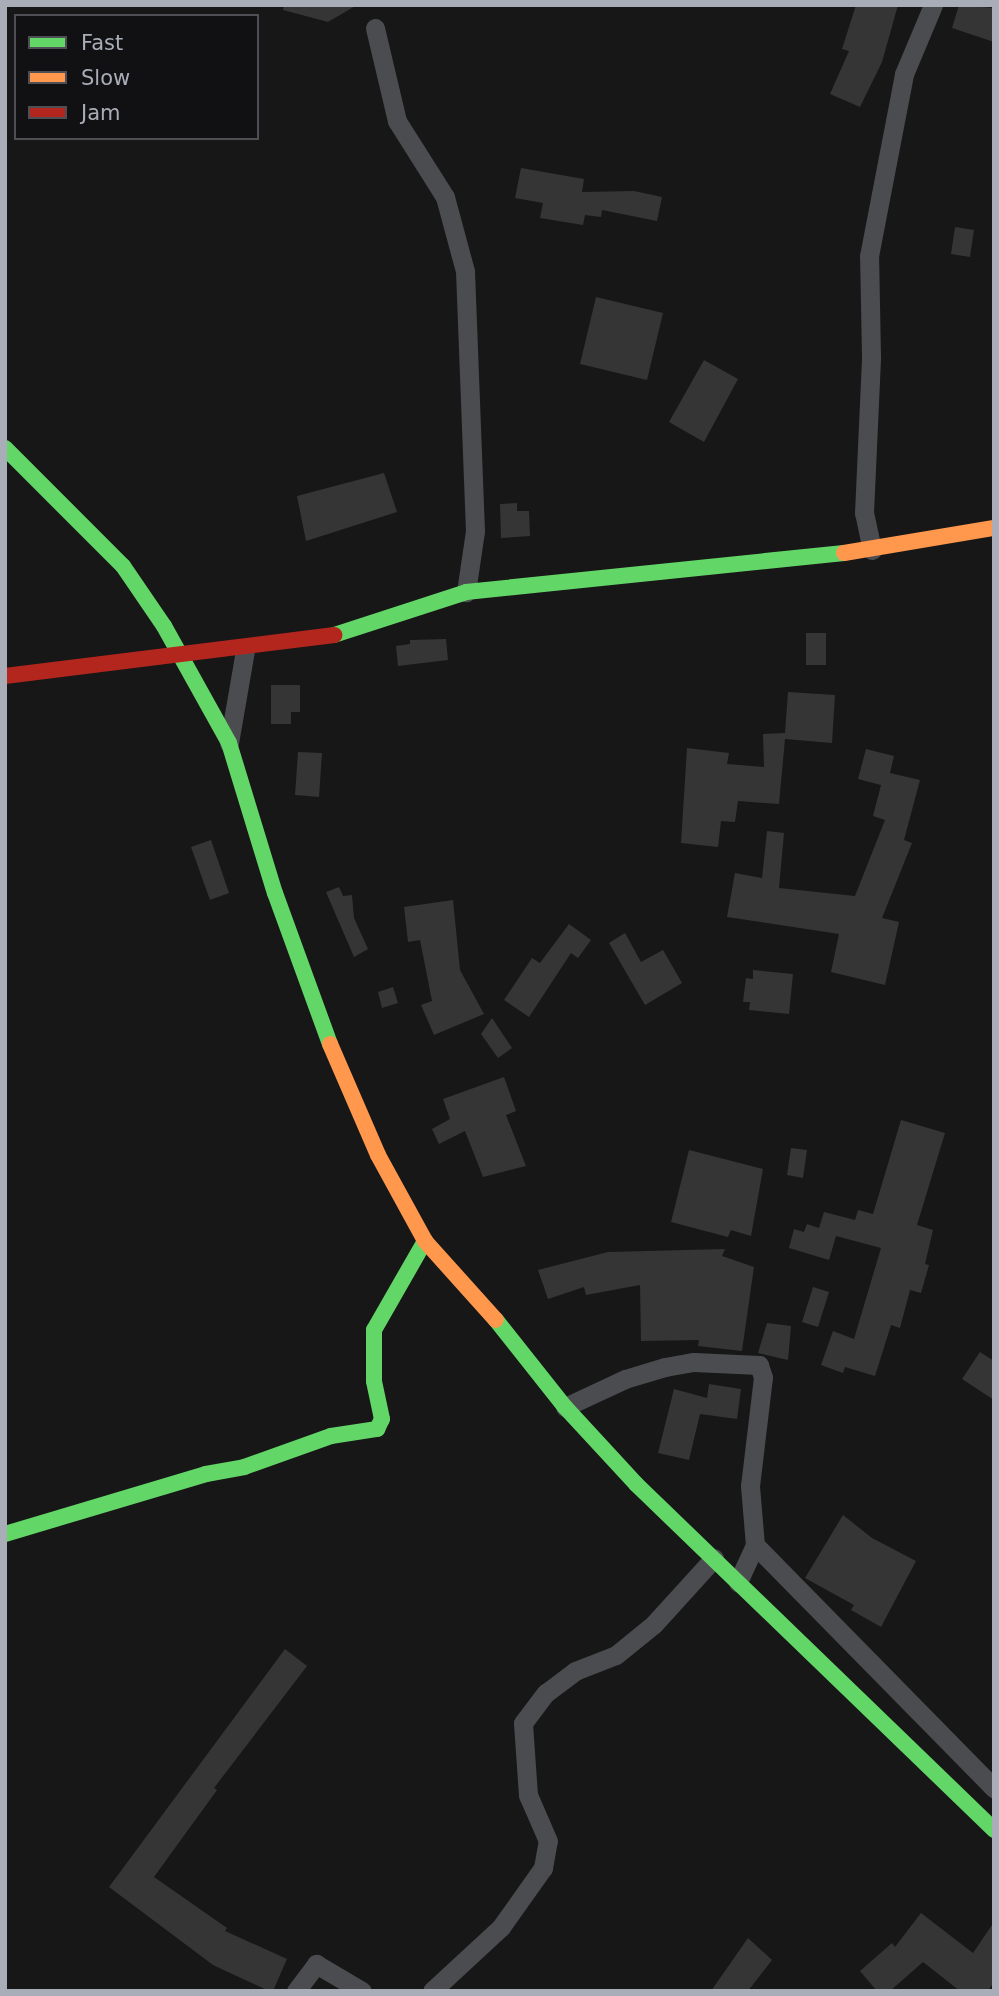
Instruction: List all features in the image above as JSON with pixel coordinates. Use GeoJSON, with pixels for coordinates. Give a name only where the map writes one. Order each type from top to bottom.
{"type":"FeatureCollection","features":[{"type":"Feature","properties":{"kind":"street"},"geometry":{"type":"LineString","coordinates":[[872,550],[864,513],[871,356],[869,256],[904,74],[933,5]]}},
{"type":"Feature","properties":{"kind":"street"},"geometry":{"type":"LineString","coordinates":[[375,28],[397,121],[445,197],[465,271],[475,531],[466,592]]}},
{"type":"Feature","properties":{"kind":"street"},"geometry":{"type":"LineString","coordinates":[[5,448],[123,566],[164,626],[178,659],[229,743],[284,918],[340,1072],[378,1155],[425,1241],[480,1299],[565,1407],[738,1582],[994,1830]]}},
{"type":"Feature","properties":{"kind":"street"},"geometry":{"type":"LineString","coordinates":[[5,676],[178,659],[322,639],[466,592],[872,550],[994,528]]}},
{"type":"Feature","properties":{"kind":"street"},"geometry":{"type":"LineString","coordinates":[[229,743],[246,650]]}},
{"type":"Feature","properties":{"kind":"street"},"geometry":{"type":"LineString","coordinates":[[5,1534],[206,1474],[244,1466],[331,1436],[377,1429],[382,1419],[374,1381],[374,1330],[425,1241]]}},
{"type":"Feature","properties":{"kind":"street"},"geometry":{"type":"LineString","coordinates":[[565,1407],[625,1379],[665,1367],[694,1362],[759,1365],[762,1377],[750,1486],[755,1545],[738,1582]]}},
{"type":"Feature","properties":{"kind":"street"},"geometry":{"type":"LineString","coordinates":[[755,1545],[994,1788]]}},
{"type":"Feature","properties":{"kind":"street"},"geometry":{"type":"LineString","coordinates":[[432,1991],[501,1927],[543,1868],[548,1842],[528,1795],[523,1723],[546,1693],[575,1671],[616,1654],[654,1624],[714,1558]]}},
{"type":"Feature","properties":{"kind":"street"},"geometry":{"type":"LineString","coordinates":[[296,1991],[316,1964],[362,1991]]}},
{"type":"Feature","properties":{"kind":"building"},"geometry":{"type":"Polygon","coordinates":[[[284,5],[357,5],[328,22],[283,10],[284,5]]]}},
{"type":"Feature","properties":{"kind":"building"},"geometry":{"type":"Polygon","coordinates":[[[856,5],[898,5],[882,62],[860,107],[830,94],[849,51],[842,49],[856,5]]]}},
{"type":"Feature","properties":{"kind":"building"},"geometry":{"type":"Polygon","coordinates":[[[959,5],[994,8],[994,42],[952,28],[959,5]]]}},
{"type":"Feature","properties":{"kind":"building"},"geometry":{"type":"Polygon","coordinates":[[[521,168],[584,179],[582,192],[634,191],[662,197],[657,221],[602,210],[601,217],[585,215],[583,225],[540,218],[543,203],[515,198],[521,168]]]}},
{"type":"Feature","properties":{"kind":"building"},"geometry":{"type":"Polygon","coordinates":[[[955,227],[974,230],[970,257],[951,254],[955,227]]]}},
{"type":"Feature","properties":{"kind":"building"},"geometry":{"type":"Polygon","coordinates":[[[596,297],[663,313],[647,380],[580,364],[596,297]]]}},
{"type":"Feature","properties":{"kind":"building"},"geometry":{"type":"Polygon","coordinates":[[[704,360],[738,379],[704,442],[669,422],[704,360]]]}},
{"type":"Feature","properties":{"kind":"building"},"geometry":{"type":"Polygon","coordinates":[[[384,473],[397,512],[306,541],[297,496],[384,473]]]}},
{"type":"Feature","properties":{"kind":"building"},"geometry":{"type":"Polygon","coordinates":[[[517,503],[517,511],[529,511],[530,536],[501,538],[500,504],[517,503]]]}},
{"type":"Feature","properties":{"kind":"building"},"geometry":{"type":"Polygon","coordinates":[[[806,633],[826,633],[826,665],[806,665],[806,633]]]}},
{"type":"Feature","properties":{"kind":"building"},"geometry":{"type":"Polygon","coordinates":[[[446,639],[448,660],[398,666],[396,646],[410,644],[410,640],[446,639]]]}},
{"type":"Feature","properties":{"kind":"building"},"geometry":{"type":"Polygon","coordinates":[[[271,685],[300,685],[300,712],[291,712],[291,724],[271,724],[271,685]]]}},
{"type":"Feature","properties":{"kind":"building"},"geometry":{"type":"Polygon","coordinates":[[[788,692],[835,695],[832,743],[785,739],[779,804],[738,801],[735,822],[721,821],[718,847],[681,843],[687,748],[729,753],[727,764],[764,767],[763,734],[785,733],[788,692]]]}},
{"type":"Feature","properties":{"kind":"building"},"geometry":{"type":"Polygon","coordinates":[[[866,749],[894,756],[890,773],[920,780],[904,840],[912,843],[882,918],[899,922],[885,985],[831,972],[839,934],[727,917],[735,873],[762,878],[767,831],[784,833],[779,888],[855,896],[885,820],[873,816],[881,785],[858,779],[866,749]]]}},
{"type":"Feature","properties":{"kind":"building"},"geometry":{"type":"Polygon","coordinates":[[[298,752],[322,753],[319,797],[295,795],[298,752]]]}},
{"type":"Feature","properties":{"kind":"building"},"geometry":{"type":"Polygon","coordinates":[[[211,840],[229,893],[210,900],[191,847],[211,840]]]}},
{"type":"Feature","properties":{"kind":"building"},"geometry":{"type":"Polygon","coordinates":[[[339,887],[343,896],[352,895],[354,918],[368,949],[354,957],[326,892],[339,887]]]}},
{"type":"Feature","properties":{"kind":"building"},"geometry":{"type":"Polygon","coordinates":[[[453,900],[460,970],[484,1014],[434,1035],[421,1005],[432,1001],[420,940],[408,942],[404,907],[453,900]]]}},
{"type":"Feature","properties":{"kind":"building"},"geometry":{"type":"Polygon","coordinates":[[[569,924],[591,940],[578,958],[571,953],[529,1017],[504,1000],[532,958],[540,963],[569,924]]]}},
{"type":"Feature","properties":{"kind":"building"},"geometry":{"type":"Polygon","coordinates":[[[625,933],[641,962],[663,950],[682,983],[645,1005],[609,943],[625,933]]]}},
{"type":"Feature","properties":{"kind":"building"},"geometry":{"type":"Polygon","coordinates":[[[753,970],[793,974],[789,1014],[749,1010],[750,1002],[743,1002],[746,978],[753,979],[753,970]]]}},
{"type":"Feature","properties":{"kind":"building"},"geometry":{"type":"Polygon","coordinates":[[[393,987],[398,1003],[382,1008],[378,992],[393,987]]]}},
{"type":"Feature","properties":{"kind":"building"},"geometry":{"type":"Polygon","coordinates":[[[492,1018],[512,1048],[498,1058],[481,1034],[492,1018]]]}},
{"type":"Feature","properties":{"kind":"building"},"geometry":{"type":"Polygon","coordinates":[[[504,1077],[516,1111],[506,1115],[526,1166],[483,1177],[465,1131],[439,1144],[432,1129],[450,1119],[443,1099],[504,1077]]]}},
{"type":"Feature","properties":{"kind":"building"},"geometry":{"type":"Polygon","coordinates":[[[901,1120],[945,1133],[917,1225],[933,1230],[925,1264],[929,1265],[921,1293],[910,1290],[900,1328],[891,1325],[875,1376],[845,1367],[843,1373],[821,1365],[833,1331],[854,1339],[881,1248],[836,1236],[829,1260],[789,1248],[794,1229],[804,1232],[807,1224],[819,1228],[824,1212],[855,1220],[858,1210],[873,1214],[901,1120]]]}},
{"type":"Feature","properties":{"kind":"building"},"geometry":{"type":"Polygon","coordinates":[[[791,1148],[807,1150],[803,1178],[787,1175],[791,1148]]]}},
{"type":"Feature","properties":{"kind":"building"},"geometry":{"type":"Polygon","coordinates":[[[689,1150],[763,1169],[751,1236],[731,1230],[728,1237],[671,1222],[689,1150]]]}},
{"type":"Feature","properties":{"kind":"building"},"geometry":{"type":"Polygon","coordinates":[[[725,1249],[722,1256],[754,1267],[742,1351],[698,1346],[699,1340],[641,1341],[640,1285],[586,1295],[584,1287],[548,1299],[538,1270],[608,1252],[725,1249]]]}},
{"type":"Feature","properties":{"kind":"building"},"geometry":{"type":"Polygon","coordinates":[[[813,1287],[829,1292],[818,1327],[802,1322],[813,1287]]]}},
{"type":"Feature","properties":{"kind":"building"},"geometry":{"type":"Polygon","coordinates":[[[767,1323],[791,1326],[788,1360],[758,1353],[767,1323]]]}},
{"type":"Feature","properties":{"kind":"building"},"geometry":{"type":"Polygon","coordinates":[[[980,1352],[994,1361],[994,1400],[962,1379],[980,1352]]]}},
{"type":"Feature","properties":{"kind":"building"},"geometry":{"type":"Polygon","coordinates":[[[709,1384],[741,1389],[737,1419],[700,1414],[689,1460],[658,1453],[674,1389],[707,1398],[709,1384]]]}},
{"type":"Feature","properties":{"kind":"building"},"geometry":{"type":"Polygon","coordinates":[[[843,1515],[872,1538],[916,1561],[881,1627],[851,1610],[854,1605],[805,1578],[843,1515]]]}},
{"type":"Feature","properties":{"kind":"building"},"geometry":{"type":"Polygon","coordinates":[[[285,1649],[307,1666],[214,1788],[217,1790],[154,1877],[227,1928],[225,1931],[287,1959],[273,1991],[269,1991],[213,1965],[109,1887],[285,1649]]]}},
{"type":"Feature","properties":{"kind":"building"},"geometry":{"type":"Polygon","coordinates":[[[921,1913],[973,1953],[994,1922],[994,1982],[988,1991],[960,1991],[923,1962],[890,1991],[877,1991],[860,1971],[892,1943],[895,1947],[921,1913]]]}},
{"type":"Feature","properties":{"kind":"building"},"geometry":{"type":"Polygon","coordinates":[[[748,1938],[772,1960],[748,1991],[711,1991],[748,1938]]]}},
{"type":"Feature","properties":{"kind":"traffic: fast"},"geometry":{"type":"LineString","coordinates":[[5,448],[123,566],[164,626],[229,743],[275,893],[330,1044]]}},
{"type":"Feature","properties":{"kind":"traffic: fast"},"geometry":{"type":"LineString","coordinates":[[334,635],[466,592],[844,553]]}},
{"type":"Feature","properties":{"kind":"traffic: fast"},"geometry":{"type":"LineString","coordinates":[[5,1534],[206,1474],[244,1467],[331,1436],[377,1429],[382,1419],[374,1381],[374,1330],[425,1241]]}},
{"type":"Feature","properties":{"kind":"traffic: fast"},"geometry":{"type":"LineString","coordinates":[[496,1320],[565,1407],[636,1484],[994,1830]]}},
{"type":"Feature","properties":{"kind":"traffic: slow"},"geometry":{"type":"LineString","coordinates":[[844,553],[994,528]]}},
{"type":"Feature","properties":{"kind":"traffic: slow"},"geometry":{"type":"LineString","coordinates":[[330,1044],[378,1155],[425,1241],[496,1320]]}},
{"type":"Feature","properties":{"kind":"traffic: jam"},"geometry":{"type":"LineString","coordinates":[[5,676],[334,635]]}}]}
